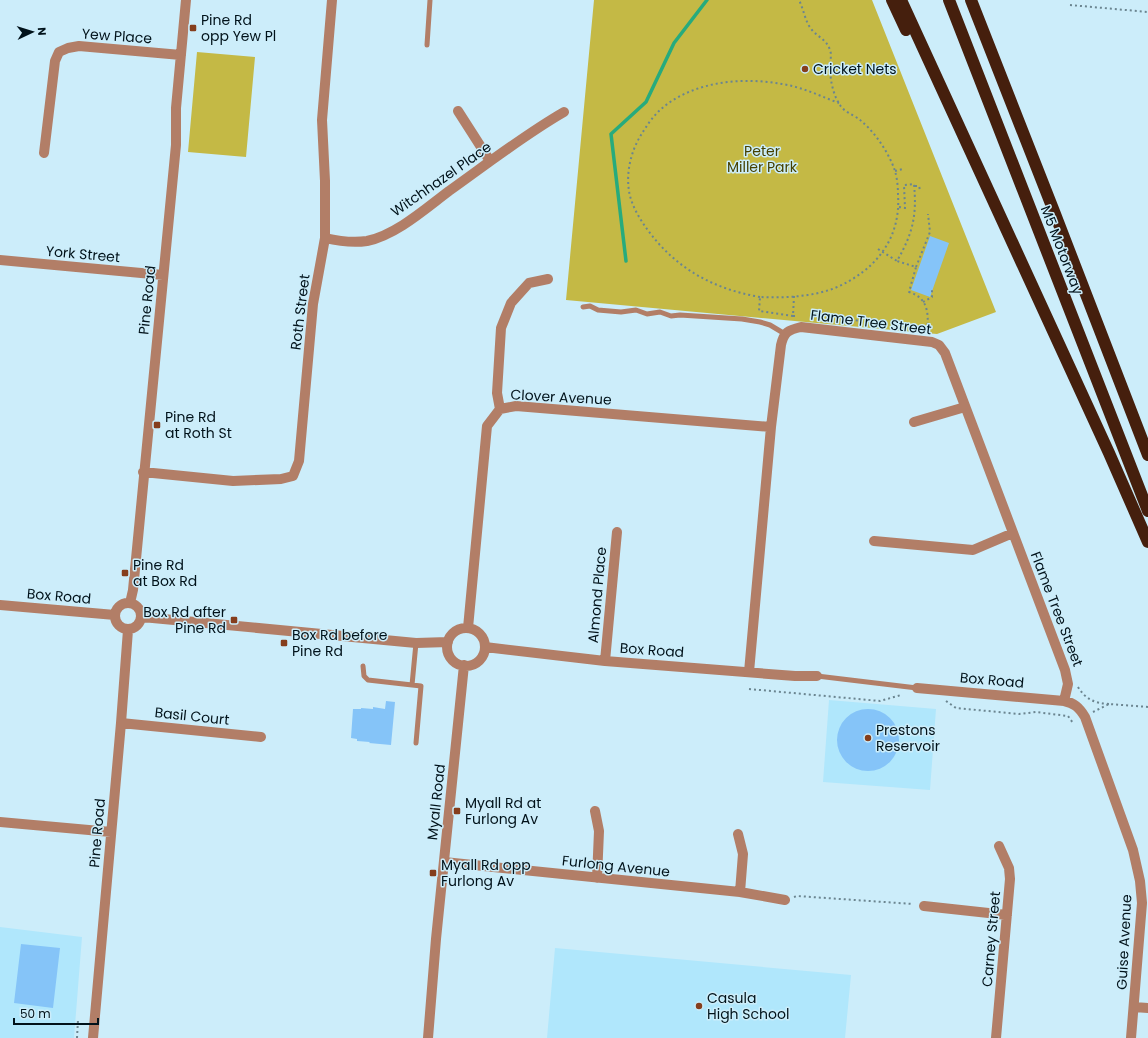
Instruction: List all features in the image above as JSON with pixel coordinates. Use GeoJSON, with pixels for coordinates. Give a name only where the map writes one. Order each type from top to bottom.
{"type":"FeatureCollection","features":[{"type":"Feature","properties":{"kind":"highway"},"geometry":{"type":"LineString","coordinates":[[892,0],[1032,283]]}},
{"type":"Feature","properties":{"kind":"highway"},"geometry":{"type":"LineString","coordinates":[[901,0],[1032,283],[1148,542]]}},
{"type":"Feature","properties":{"kind":"highway","name":"M5 Motorway"},"geometry":{"type":"LineString","coordinates":[[948,0],[1148,511]]}},
{"type":"Feature","properties":{"kind":"highway","name":"M5 Motorway"},"geometry":{"type":"LineString","coordinates":[[971,0],[1148,455]]}},
{"type":"Feature","properties":{"kind":"street","name":"Pine Road"},"geometry":{"type":"LineString","coordinates":[[130,603],[133,590],[143,472],[176,145],[175,114],[186,0]]}},
{"type":"Feature","properties":{"kind":"street","name":"Roth Street"},"geometry":{"type":"LineString","coordinates":[[143,472],[233,481],[281,479],[293,476],[299,461],[313,304],[325,238],[325,181],[322,120],[332,0]]}},
{"type":"Feature","properties":{"kind":"street","name":"Yew Place"},"geometry":{"type":"LineString","coordinates":[[44,152],[54,66],[59,52],[68,48],[79,46],[181,55]]}},
{"type":"Feature","properties":{"kind":"street"},"geometry":{"type":"LineString","coordinates":[[458,111],[490,161]]}},
{"type":"Feature","properties":{"kind":"street","name":"Witchhazel Place"},"geometry":{"type":"LineString","coordinates":[[325,238],[338,241],[368,241],[401,226],[490,161],[546,122],[564,112]]}},
{"type":"Feature","properties":{"kind":"street","name":"York Street"},"geometry":{"type":"LineString","coordinates":[[0,260],[163,275]]}},
{"type":"Feature","properties":{"kind":"street"},"geometry":{"type":"LineString","coordinates":[[500,408],[497,394],[501,328],[511,303],[529,284],[548,279]]}},
{"type":"Feature","properties":{"kind":"street","name":"Flame Tree Street"},"geometry":{"type":"LineString","coordinates":[[788,331],[801,327],[932,342],[939,345],[945,353],[1065,670],[1068,684],[1064,700]]}},
{"type":"Feature","properties":{"kind":"street"},"geometry":{"type":"LineString","coordinates":[[750,672],[771,427],[780,345],[782,337],[788,331]]}},
{"type":"Feature","properties":{"kind":"street","name":"Clover Avenue"},"geometry":{"type":"LineString","coordinates":[[468,628],[488,426],[500,408],[516,406],[771,427]]}},
{"type":"Feature","properties":{"kind":"street"},"geometry":{"type":"LineString","coordinates":[[914,422],[965,407]]}},
{"type":"Feature","properties":{"kind":"street","name":"Almond Place"},"geometry":{"type":"LineString","coordinates":[[605,661],[617,532]]}},
{"type":"Feature","properties":{"kind":"street"},"geometry":{"type":"LineString","coordinates":[[874,541],[973,550],[1013,533]]}},
{"type":"Feature","properties":{"kind":"street"},"geometry":{"type":"LineString","coordinates":[[124,603],[130,603],[141,611],[142,617],[136,627],[128,630],[119,626],[116,622],[115,615],[119,607],[124,603]]}},
{"type":"Feature","properties":{"kind":"street","name":"Box Road"},"geometry":{"type":"LineString","coordinates":[[0,605],[115,615]]}},
{"type":"Feature","properties":{"kind":"street"},"geometry":{"type":"LineString","coordinates":[[142,617],[416,643],[448,642]]}},
{"type":"Feature","properties":{"kind":"street"},"geometry":{"type":"LineString","coordinates":[[468,628],[477,631],[482,636],[485,647],[481,659],[470,665],[464,665],[458,663],[449,654],[447,648],[448,642],[454,632],[460,629],[468,628]]}},
{"type":"Feature","properties":{"kind":"street","name":"Pine Road"},"geometry":{"type":"LineString","coordinates":[[92,1038],[121,723],[128,630]]}},
{"type":"Feature","properties":{"kind":"street","name":"Box Road"},"geometry":{"type":"LineString","coordinates":[[485,647],[605,661],[795,676],[816,676]]}},
{"type":"Feature","properties":{"kind":"street","name":"Myall Road"},"geometry":{"type":"LineString","coordinates":[[428,1038],[464,665]]}},
{"type":"Feature","properties":{"kind":"street","name":"Box Road"},"geometry":{"type":"LineString","coordinates":[[917,688],[1064,700]]}},
{"type":"Feature","properties":{"kind":"street","name":"Guise Avenue"},"geometry":{"type":"LineString","coordinates":[[1064,700],[1073,703],[1080,708],[1085,716],[1133,850],[1140,880],[1142,903],[1131,1038]]}},
{"type":"Feature","properties":{"kind":"street","name":"Basil Court"},"geometry":{"type":"LineString","coordinates":[[121,723],[261,737]]}},
{"type":"Feature","properties":{"kind":"street"},"geometry":{"type":"LineString","coordinates":[[595,811],[599,831],[596,878]]}},
{"type":"Feature","properties":{"kind":"street"},"geometry":{"type":"LineString","coordinates":[[0,822],[111,832]]}},
{"type":"Feature","properties":{"kind":"street"},"geometry":{"type":"LineString","coordinates":[[738,834],[743,854],[740,892]]}},
{"type":"Feature","properties":{"kind":"street","name":"Carney Street"},"geometry":{"type":"LineString","coordinates":[[996,1038],[1010,879],[1009,868],[999,846]]}},
{"type":"Feature","properties":{"kind":"street","name":"Furlong Avenue"},"geometry":{"type":"LineString","coordinates":[[444,862],[740,892],[785,900]]}},
{"type":"Feature","properties":{"kind":"street"},"geometry":{"type":"LineString","coordinates":[[924,906],[1007,915]]}},
{"type":"Feature","properties":{"kind":"street"},"geometry":{"type":"LineString","coordinates":[[1134,1007],[1148,1008]]}},
{"type":"Feature","properties":{"kind":"lane"},"geometry":{"type":"LineString","coordinates":[[427,45],[430,0]]}},
{"type":"Feature","properties":{"kind":"lane"},"geometry":{"type":"LineString","coordinates":[[583,307],[590,306],[598,310],[621,312],[636,310],[647,314],[660,312],[671,316],[680,315],[742,319],[764,323],[788,331]]}},
{"type":"Feature","properties":{"kind":"lane"},"geometry":{"type":"LineString","coordinates":[[412,685],[416,643]]}},
{"type":"Feature","properties":{"kind":"lane"},"geometry":{"type":"LineString","coordinates":[[363,666],[364,676],[368,680],[421,686],[416,743]]}},
{"type":"Feature","properties":{"kind":"lane"},"geometry":{"type":"LineString","coordinates":[[816,676],[917,688]]}},
{"type":"Feature","properties":{"kind":"path"},"geometry":{"type":"LineString","coordinates":[[799,0],[809,26],[829,46],[831,52],[830,82],[839,103],[840,106],[860,120],[868,128],[885,149],[895,171],[898,182],[898,218],[893,235],[882,252],[871,264],[854,277],[834,288],[808,295],[760,297],[745,295],[728,290],[702,278],[673,260],[657,244],[634,209],[629,191],[631,158],[637,141],[654,116],[665,106],[680,96],[704,87],[725,82],[744,80],[765,81],[782,84],[810,91],[839,103]]}},
{"type":"Feature","properties":{"kind":"path"},"geometry":{"type":"LineString","coordinates":[[1070,4],[1148,12]]}},
{"type":"Feature","properties":{"kind":"path"},"geometry":{"type":"LineString","coordinates":[[895,171],[903,169]]}},
{"type":"Feature","properties":{"kind":"path"},"geometry":{"type":"LineString","coordinates":[[898,207],[905,208],[904,185],[914,184],[915,186],[919,186],[920,190]]}},
{"type":"Feature","properties":{"kind":"path"},"geometry":{"type":"LineString","coordinates":[[897,261],[904,249],[914,221],[916,204],[915,186]]}},
{"type":"Feature","properties":{"kind":"path"},"geometry":{"type":"LineString","coordinates":[[927,331],[928,312],[920,297],[909,292],[916,267],[930,232],[928,214]]}},
{"type":"Feature","properties":{"kind":"path"},"geometry":{"type":"LineString","coordinates":[[878,249],[897,261],[916,267]]}},
{"type":"Feature","properties":{"kind":"path"},"geometry":{"type":"LineString","coordinates":[[923,302],[932,297],[932,290]]}},
{"type":"Feature","properties":{"kind":"path"},"geometry":{"type":"LineString","coordinates":[[788,331],[793,316],[794,296]]}},
{"type":"Feature","properties":{"kind":"path"},"geometry":{"type":"LineString","coordinates":[[760,297],[759,311],[793,316]]}},
{"type":"Feature","properties":{"kind":"path"},"geometry":{"type":"LineString","coordinates":[[749,689],[880,701],[904,694]]}},
{"type":"Feature","properties":{"kind":"path"},"geometry":{"type":"LineString","coordinates":[[945,700],[956,708],[1018,714],[1036,712],[1068,716],[1073,723]]}},
{"type":"Feature","properties":{"kind":"path"},"geometry":{"type":"LineString","coordinates":[[1097,710],[1109,704],[1148,707]]}},
{"type":"Feature","properties":{"kind":"path"},"geometry":{"type":"LineString","coordinates":[[785,900],[797,896],[924,906]]}},
{"type":"Feature","properties":{"kind":"path"},"geometry":{"type":"LineString","coordinates":[[77,1038],[78,1020]]}},
{"type":"Feature","properties":{"kind":"shaded area"},"geometry":{"type":"Polygon","coordinates":[[[829,700],[936,709],[930,790],[823,782],[829,700]]]}},
{"type":"Feature","properties":{"kind":"shaded area"},"geometry":{"type":"Polygon","coordinates":[[[0,927],[82,937],[74,1038],[0,1038],[0,927]]]}},
{"type":"Feature","properties":{"kind":"shaded area","name":"Casula High School"},"geometry":{"type":"Polygon","coordinates":[[[555,948],[851,975],[845,1038],[547,1038],[555,948]]]}},
{"type":"Feature","properties":{"kind":"green space","name":"Peter Miller Park"},"geometry":{"type":"Polygon","coordinates":[[[594,0],[872,0],[996,312],[937,334],[566,300],[594,0]]]}},
{"type":"Feature","properties":{"kind":"green space"},"geometry":{"type":"Polygon","coordinates":[[[197,52],[255,57],[246,157],[188,152],[197,52]]]}},
{"type":"Feature","properties":{"kind":"building"},"geometry":{"type":"Polygon","coordinates":[[[930,236],[949,243],[930,297],[911,290],[930,236]]]}},
{"type":"Feature","properties":{"kind":"building"},"geometry":{"type":"Polygon","coordinates":[[[386,701],[395,702],[391,745],[357,741],[357,739],[351,738],[353,709],[373,709],[373,707],[385,709],[386,701]]]}},
{"type":"Feature","properties":{"kind":"building","name":"Prestons Reservoir"},"geometry":{"type":"Polygon","coordinates":[[[868,709],[885,714],[890,718],[894,723],[899,740],[894,757],[890,762],[885,766],[868,771],[851,766],[846,762],[842,757],[837,740],[842,723],[846,718],[851,714],[868,709]]]}},
{"type":"Feature","properties":{"kind":"building"},"geometry":{"type":"Polygon","coordinates":[[[21,944],[60,948],[53,1008],[14,1003],[21,944]]]}},
{"type":"Feature","properties":{"kind":"waterway"},"geometry":{"type":"LineString","coordinates":[[626,261],[611,134],[646,102],[674,43],[707,0]]}},
{"type":"Feature","properties":{"kind":"place","name":"Pine Rd opp Yew Pl"},"geometry":{"type":"Point","coordinates":[193,28]}},
{"type":"Feature","properties":{"kind":"place","name":"Cricket Nets"},"geometry":{"type":"Point","coordinates":[805,69]}},
{"type":"Feature","properties":{"kind":"place","name":"Pine Rd at Roth St"},"geometry":{"type":"Point","coordinates":[157,425]}},
{"type":"Feature","properties":{"kind":"place","name":"Pine Rd at Box Rd"},"geometry":{"type":"Point","coordinates":[125,573]}},
{"type":"Feature","properties":{"kind":"place","name":"Box Rd after Pine Rd"},"geometry":{"type":"Point","coordinates":[234,620]}},
{"type":"Feature","properties":{"kind":"place","name":"Box Rd before Pine Rd"},"geometry":{"type":"Point","coordinates":[284,643]}},
{"type":"Feature","properties":{"kind":"place","name":"Prestons Reservoir"},"geometry":{"type":"Point","coordinates":[868,738]}},
{"type":"Feature","properties":{"kind":"place","name":"Myall Rd at Furlong Av"},"geometry":{"type":"Point","coordinates":[457,811]}},
{"type":"Feature","properties":{"kind":"place","name":"Myall Rd opp Furlong Av"},"geometry":{"type":"Point","coordinates":[433,873]}},
{"type":"Feature","properties":{"kind":"place","name":"Casula High School"},"geometry":{"type":"Point","coordinates":[699,1006]}}]}
